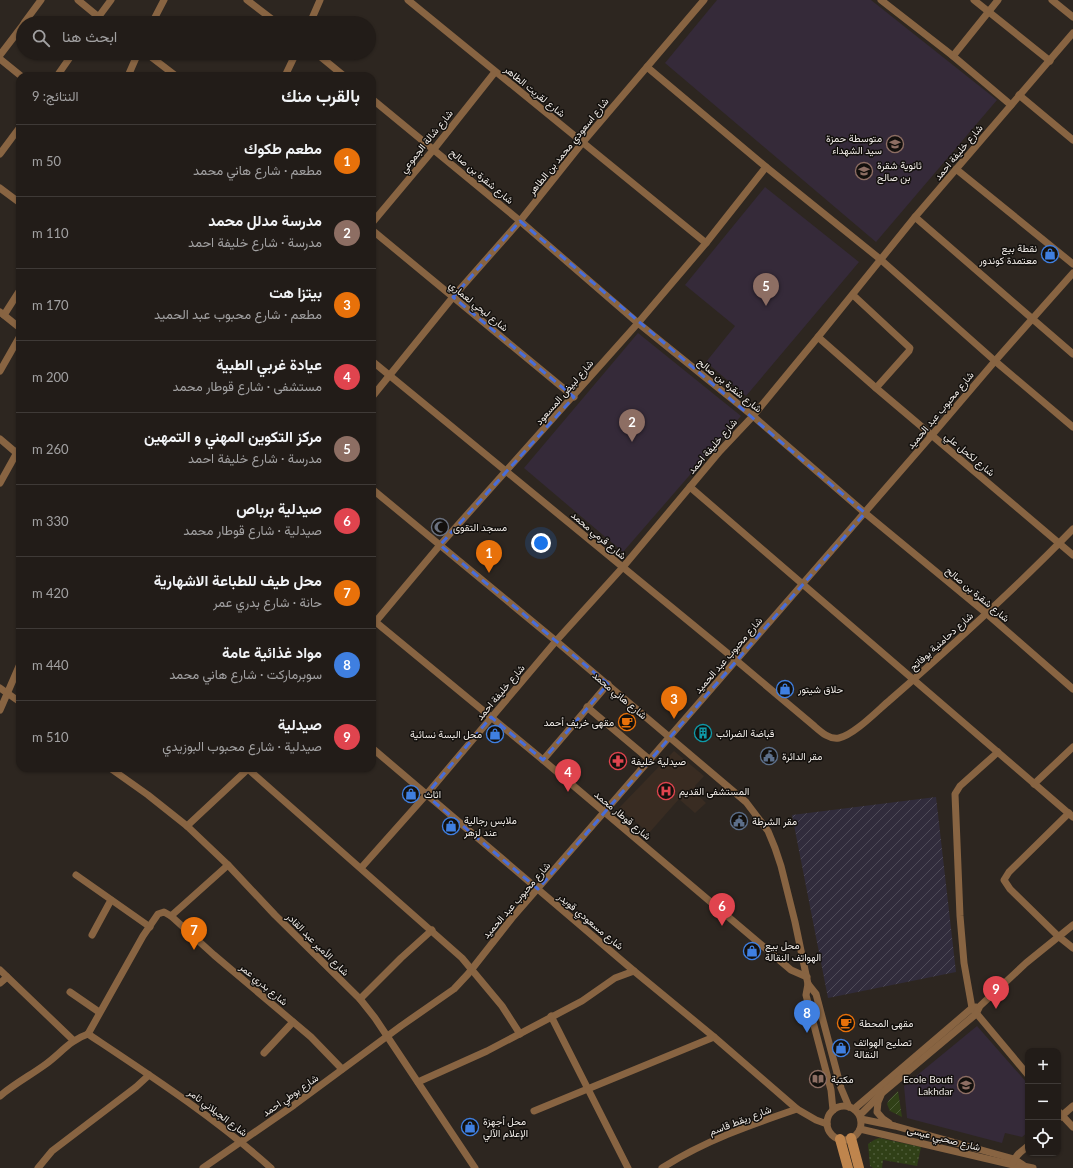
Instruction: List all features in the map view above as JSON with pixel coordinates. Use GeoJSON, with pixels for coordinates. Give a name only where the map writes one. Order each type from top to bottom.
{"type":"FeatureCollection","features":[{"type":"Feature","properties":{"kind":"street"},"geometry":{"type":"LineString","coordinates":[[30,16],[41,0]]}},
{"type":"Feature","properties":{"kind":"street"},"geometry":{"type":"LineString","coordinates":[[78,0],[92,16]]}},
{"type":"Feature","properties":{"kind":"street"},"geometry":{"type":"LineString","coordinates":[[99,16],[111,0]]}},
{"type":"Feature","properties":{"kind":"street"},"geometry":{"type":"LineString","coordinates":[[156,16],[164,0]]}},
{"type":"Feature","properties":{"kind":"street"},"geometry":{"type":"LineString","coordinates":[[247,0],[268,16]]}},
{"type":"Feature","properties":{"kind":"street"},"geometry":{"type":"LineString","coordinates":[[313,16],[320,0]]}},
{"type":"Feature","properties":{"kind":"street","name":"شارع لقريت الطاهر"},"geometry":{"type":"LineString","coordinates":[[408,0],[706,243]]}},
{"type":"Feature","properties":{"kind":"street","name":"شارع اسعودي محمد بن الطاهر"},"geometry":{"type":"LineString","coordinates":[[376,392],[453,297],[520,221],[583,142],[704,0]]}},
{"type":"Feature","properties":{"kind":"street"},"geometry":{"type":"LineString","coordinates":[[882,0],[953,56],[1011,105]]}},
{"type":"Feature","properties":{"kind":"street"},"geometry":{"type":"LineString","coordinates":[[974,0],[1050,61]]}},
{"type":"Feature","properties":{"kind":"street"},"geometry":{"type":"LineString","coordinates":[[953,56],[998,0]]}},
{"type":"Feature","properties":{"kind":"street"},"geometry":{"type":"LineString","coordinates":[[1052,0],[1073,17]]}},
{"type":"Feature","properties":{"kind":"street"},"geometry":{"type":"LineString","coordinates":[[0,55],[16,34]]}},
{"type":"Feature","properties":{"kind":"street","name":"شارع خليفة احمد"},"geometry":{"type":"LineString","coordinates":[[361,868],[426,795],[556,640],[623,568],[690,487],[753,416],[915,217],[1073,34]]}},
{"type":"Feature","properties":{"kind":"street"},"geometry":{"type":"LineString","coordinates":[[0,59],[17,72]]}},
{"type":"Feature","properties":{"kind":"street"},"geometry":{"type":"LineString","coordinates":[[60,72],[68,60]]}},
{"type":"Feature","properties":{"kind":"street"},"geometry":{"type":"LineString","coordinates":[[130,72],[135,60]]}},
{"type":"Feature","properties":{"kind":"street"},"geometry":{"type":"LineString","coordinates":[[155,60],[171,72]]}},
{"type":"Feature","properties":{"kind":"street"},"geometry":{"type":"LineString","coordinates":[[287,72],[293,60]]}},
{"type":"Feature","properties":{"kind":"street"},"geometry":{"type":"LineString","coordinates":[[325,60],[339,72]]}},
{"type":"Feature","properties":{"kind":"street"},"geometry":{"type":"LineString","coordinates":[[647,67],[766,167],[880,259],[995,361],[1073,427]]}},
{"type":"Feature","properties":{"kind":"street","name":"شارع شالة الجموعي"},"geometry":{"type":"LineString","coordinates":[[376,218],[434,149],[495,72]]}},
{"type":"Feature","properties":{"kind":"street"},"geometry":{"type":"LineString","coordinates":[[1020,95],[1073,140]]}},
{"type":"Feature","properties":{"kind":"street","name":"شارع شقرة بن صالح"},"geometry":{"type":"LineString","coordinates":[[376,102],[520,221],[638,323],[753,416],[865,513],[986,613],[1073,689]]}},
{"type":"Feature","properties":{"kind":"street"},"geometry":{"type":"LineString","coordinates":[[0,154],[16,132]]}},
{"type":"Feature","properties":{"kind":"street","name":"شارع لبيض المسعود"},"geometry":{"type":"LineString","coordinates":[[376,619],[638,323],[706,243],[766,167]]}},
{"type":"Feature","properties":{"kind":"street"},"geometry":{"type":"LineString","coordinates":[[956,169],[1073,264]]}},
{"type":"Feature","properties":{"kind":"street"},"geometry":{"type":"LineString","coordinates":[[0,188],[16,200]]}},
{"type":"Feature","properties":{"kind":"street"},"geometry":{"type":"LineString","coordinates":[[915,217],[1073,354]]}},
{"type":"Feature","properties":{"kind":"street","name":"شارع ليحي لعماري"},"geometry":{"type":"LineString","coordinates":[[376,233],[574,397]]}},
{"type":"Feature","properties":{"kind":"street","name":"شارع محبوب عبد الحميد"},"geometry":{"type":"LineString","coordinates":[[388,1037],[454,989],[512,918],[538,890],[995,361],[1073,273]]}},
{"type":"Feature","properties":{"kind":"street"},"geometry":{"type":"LineString","coordinates":[[16,295],[2,314],[16,325]]}},
{"type":"Feature","properties":{"kind":"street"},"geometry":{"type":"LineString","coordinates":[[853,295],[910,348],[907,354],[876,388]]}},
{"type":"Feature","properties":{"kind":"street","name":"شارع لكحل علي"},"geometry":{"type":"LineString","coordinates":[[818,337],[1073,555]]}},
{"type":"Feature","properties":{"kind":"street"},"geometry":{"type":"LineString","coordinates":[[0,371],[16,343]]}},
{"type":"Feature","properties":{"kind":"street","name":"شارع قرمي محمد"},"geometry":{"type":"LineString","coordinates":[[376,364],[813,725]]}},
{"type":"Feature","properties":{"kind":"street"},"geometry":{"type":"LineString","coordinates":[[0,439],[16,450]]}},
{"type":"Feature","properties":{"kind":"street"},"geometry":{"type":"LineString","coordinates":[[0,483],[16,457]]}},
{"type":"Feature","properties":{"kind":"street"},"geometry":{"type":"LineString","coordinates":[[690,487],[912,680],[1071,815],[1009,872],[1004,880],[1010,888],[1058,936],[1073,948]]}},
{"type":"Feature","properties":{"kind":"street","name":"شارع هاني محمد"},"geometry":{"type":"LineString","coordinates":[[376,491],[608,684],[740,796],[754,812],[768,831],[781,866],[796,922],[807,980],[816,994],[841,1088],[852,1108]]}},
{"type":"Feature","properties":{"kind":"street","name":"شارع دحامنية بوفاتح"},"geometry":{"type":"LineString","coordinates":[[813,725],[824,734],[832,738],[844,737],[856,728],[986,613],[1073,529]]}},
{"type":"Feature","properties":{"kind":"street","name":"شارع قوطار محمد"},"geometry":{"type":"LineString","coordinates":[[376,624],[543,760],[791,970],[807,980]]}},
{"type":"Feature","properties":{"kind":"street"},"geometry":{"type":"LineString","coordinates":[[0,710],[16,673]]}},
{"type":"Feature","properties":{"kind":"street"},"geometry":{"type":"LineString","coordinates":[[543,760],[608,684]]}},
{"type":"Feature","properties":{"kind":"street"},"geometry":{"type":"LineString","coordinates":[[0,688],[16,699]]}},
{"type":"Feature","properties":{"kind":"street"},"geometry":{"type":"LineString","coordinates":[[587,707],[650,760]]}},
{"type":"Feature","properties":{"kind":"street"},"geometry":{"type":"LineString","coordinates":[[1034,784],[1073,747]]}},
{"type":"Feature","properties":{"kind":"street","name":"شارع مسعودي قويدر"},"geometry":{"type":"LineString","coordinates":[[376,751],[797,1109]]}},
{"type":"Feature","properties":{"kind":"street"},"geometry":{"type":"LineString","coordinates":[[998,752],[960,786],[955,797],[960,916],[964,963],[974,1011],[1025,1071]]}},
{"type":"Feature","properties":{"kind":"street","name":"شارع الأمير عبد القادر"},"geometry":{"type":"LineString","coordinates":[[116,772],[160,804],[187,826],[228,865],[275,915],[360,999],[388,1037],[475,1168]]}},
{"type":"Feature","properties":{"kind":"street"},"geometry":{"type":"LineString","coordinates":[[187,826],[245,772]]}},
{"type":"Feature","properties":{"kind":"street"},"geometry":{"type":"LineString","coordinates":[[253,772],[462,958],[472,968],[502,1006],[520,1034]]}},
{"type":"Feature","properties":{"kind":"street"},"geometry":{"type":"LineString","coordinates":[[0,1096],[47,1063],[73,1040],[88,1034],[99,1012],[150,927],[161,912],[167,912],[171,916],[228,865]]}},
{"type":"Feature","properties":{"kind":"street"},"geometry":{"type":"LineString","coordinates":[[76,875],[150,927]]}},
{"type":"Feature","properties":{"kind":"street"},"geometry":{"type":"LineString","coordinates":[[92,935],[111,900]]}},
{"type":"Feature","properties":{"kind":"street","name":"شارع بدري عمر"},"geometry":{"type":"LineString","coordinates":[[171,916],[214,955],[311,1037],[342,1069]]}},
{"type":"Feature","properties":{"kind":"street"},"geometry":{"type":"LineString","coordinates":[[852,1108],[974,1011],[1026,963],[1073,925]]}},
{"type":"Feature","properties":{"kind":"street"},"geometry":{"type":"LineString","coordinates":[[360,999],[401,958],[432,930]]}},
{"type":"Feature","properties":{"kind":"street"},"geometry":{"type":"LineString","coordinates":[[0,970],[73,1040]]}},
{"type":"Feature","properties":{"kind":"street"},"geometry":{"type":"LineString","coordinates":[[418,1082],[487,1051],[582,1001],[615,978],[634,971]]}},
{"type":"Feature","properties":{"kind":"street"},"geometry":{"type":"LineString","coordinates":[[0,983],[7,977]]}},
{"type":"Feature","properties":{"kind":"street"},"geometry":{"type":"LineString","coordinates":[[807,980],[806,995],[830,1090],[833,1110]]}},
{"type":"Feature","properties":{"kind":"street"},"geometry":{"type":"LineString","coordinates":[[70,992],[99,1012]]}},
{"type":"Feature","properties":{"kind":"street"},"geometry":{"type":"LineString","coordinates":[[860,1117],[882,1093],[974,1011]]}},
{"type":"Feature","properties":{"kind":"street"},"geometry":{"type":"LineString","coordinates":[[551,1016],[628,1168]]}},
{"type":"Feature","properties":{"kind":"street"},"geometry":{"type":"LineString","coordinates":[[264,1053],[293,1022]]}},
{"type":"Feature","properties":{"kind":"street","name":"شارع الجيلاني ثامر"},"geometry":{"type":"LineString","coordinates":[[88,1034],[192,1104],[241,1141],[271,1168]]}},
{"type":"Feature","properties":{"kind":"street","name":"شارع بوطي احمد"},"geometry":{"type":"LineString","coordinates":[[203,1168],[388,1037]]}},
{"type":"Feature","properties":{"kind":"street"},"geometry":{"type":"LineString","coordinates":[[534,1112],[714,1037]]}},
{"type":"Feature","properties":{"kind":"street"},"geometry":{"type":"LineString","coordinates":[[38,1168],[52,1151],[136,1087],[149,1074]]}},
{"type":"Feature","properties":{"kind":"street","name":"شارع صحبي عيسى"},"geometry":{"type":"LineString","coordinates":[[882,1093],[878,1102],[877,1112],[883,1119],[895,1126]]}},
{"type":"Feature","properties":{"kind":"street"},"geometry":{"type":"LineString","coordinates":[[840,1139],[851,1138],[860,1129],[860,1117],[852,1108],[843,1106],[833,1110],[829,1115],[827,1124],[830,1132],[840,1139],[848,1168]]}},
{"type":"Feature","properties":{"kind":"street"},"geometry":{"type":"LineString","coordinates":[[1061,1114],[1073,1106]]}},
{"type":"Feature","properties":{"kind":"street"},"geometry":{"type":"LineString","coordinates":[[797,1109],[816,1120],[827,1124]]}},
{"type":"Feature","properties":{"kind":"street","name":"شارع ريقط قاسم"},"geometry":{"type":"LineString","coordinates":[[662,1168],[692,1150],[728,1134],[797,1109]]}},
{"type":"Feature","properties":{"kind":"street","name":"شارع صحبي عيسى"},"geometry":{"type":"LineString","coordinates":[[860,1117],[895,1126],[1033,1168]]}},
{"type":"Feature","properties":{"kind":"street"},"geometry":{"type":"LineString","coordinates":[[1061,1117],[1073,1127]]}},
{"type":"Feature","properties":{"kind":"street","name":"شارع صحبي عيسى"},"geometry":{"type":"LineString","coordinates":[[860,1129],[1014,1162]]}},
{"type":"Feature","properties":{"kind":"street"},"geometry":{"type":"LineString","coordinates":[[851,1138],[859,1168]]}},
{"type":"Feature","properties":{"kind":"street"},"geometry":{"type":"LineString","coordinates":[[1014,1162],[1025,1149]]}},
{"type":"Feature","properties":{"kind":"highlighted area"},"geometry":{"type":"Polygon","coordinates":[[[520,221],[865,513],[538,889],[426,795],[491,717],[543,760],[608,684],[440,545],[574,397],[453,297],[520,221]]]}},
{"type":"Feature","properties":{"kind":"shaded area","name":"ثانوية شقرة بن صالح"},"geometry":{"type":"Polygon","coordinates":[[[717,0],[871,0],[997,100],[876,242],[665,63],[717,0]]]}},
{"type":"Feature","properties":{"kind":"shaded area"},"geometry":{"type":"Polygon","coordinates":[[[765,187],[859,262],[746,396],[706,362],[735,326],[685,285],[765,187]]]}},
{"type":"Feature","properties":{"kind":"shaded area"},"geometry":{"type":"Polygon","coordinates":[[[638,333],[741,416],[623,552],[524,468],[638,333]]]}},
{"type":"Feature","properties":{"kind":"shaded area","name":"المستشفى القديم"},"geometry":{"type":"Polygon","coordinates":[[[674,751],[704,776],[695,786],[698,789],[695,792],[706,803],[695,813],[679,799],[649,833],[619,808],[674,751]]]}},
{"type":"Feature","properties":{"kind":"shaded area"},"geometry":{"type":"Polygon","coordinates":[[[936,797],[956,972],[828,998],[792,815],[936,797]]]}},
{"type":"Feature","properties":{"kind":"shaded area","name":"Ecole Bouti Lakhdar"},"geometry":{"type":"Polygon","coordinates":[[[977,1026],[1025,1081],[1025,1134],[1022,1137],[1005,1133],[1002,1143],[907,1118],[904,1086],[977,1026]]]}},
{"type":"Feature","properties":{"kind":"green space"},"geometry":{"type":"Polygon","coordinates":[[[898,1091],[902,1117],[890,1111],[887,1104],[898,1091]]]}},
{"type":"Feature","properties":{"kind":"green space"},"geometry":{"type":"Polygon","coordinates":[[[879,1138],[921,1147],[917,1166],[883,1160],[882,1168],[873,1168],[870,1166],[868,1144],[879,1138]]]}},
{"type":"Feature","properties":{"kind":"place","name":"متوسطة حمزة سيد الشهداء"},"geometry":{"type":"Point","coordinates":[895,144]}},
{"type":"Feature","properties":{"kind":"place","name":"ثانوية شقرة بن صالح"},"geometry":{"type":"Point","coordinates":[864,171]}},
{"type":"Feature","properties":{"kind":"place","name":"نقطة بيع معتمدة كوندور"},"geometry":{"type":"Point","coordinates":[1050,254]}},
{"type":"Feature","properties":{"kind":"place","name":"مركز التكوين المهني و التمهين"},"geometry":{"type":"Point","coordinates":[766,306]}},
{"type":"Feature","properties":{"kind":"place","name":"مدرسة مدلل محمد"},"geometry":{"type":"Point","coordinates":[632,442]}},
{"type":"Feature","properties":{"kind":"place","name":"مسجد التقوى"},"geometry":{"type":"Point","coordinates":[440,527]}},
{"type":"Feature","properties":{"kind":"place","name":"مطعم طكوك"},"geometry":{"type":"Point","coordinates":[489,573]}},
{"type":"Feature","properties":{"kind":"place","name":"حلاق شيتور"},"geometry":{"type":"Point","coordinates":[785,689]}},
{"type":"Feature","properties":{"kind":"place","name":"بيتزا هت"},"geometry":{"type":"Point","coordinates":[674,719]}},
{"type":"Feature","properties":{"kind":"place","name":"مقهى خريف أحمد"},"geometry":{"type":"Point","coordinates":[627,722]}},
{"type":"Feature","properties":{"kind":"place","name":"قباضة الضرائب"},"geometry":{"type":"Point","coordinates":[703,733]}},
{"type":"Feature","properties":{"kind":"place","name":"محل البسة نسائية"},"geometry":{"type":"Point","coordinates":[495,734]}},
{"type":"Feature","properties":{"kind":"place","name":"مقر الدائرة"},"geometry":{"type":"Point","coordinates":[769,756]}},
{"type":"Feature","properties":{"kind":"place","name":"صيدلية خليفة"},"geometry":{"type":"Point","coordinates":[618,761]}},
{"type":"Feature","properties":{"kind":"place","name":"المستشفى القديم"},"geometry":{"type":"Point","coordinates":[666,791]}},
{"type":"Feature","properties":{"kind":"place","name":"عيادة غربي الطبية"},"geometry":{"type":"Point","coordinates":[568,792]}},
{"type":"Feature","properties":{"kind":"place","name":"اثاث"},"geometry":{"type":"Point","coordinates":[411,794]}},
{"type":"Feature","properties":{"kind":"place","name":"مقر الشرطة"},"geometry":{"type":"Point","coordinates":[739,821]}},
{"type":"Feature","properties":{"kind":"place","name":"ملابس رجالية عند لزهر"},"geometry":{"type":"Point","coordinates":[451,826]}},
{"type":"Feature","properties":{"kind":"place","name":"صيدلية برباص"},"geometry":{"type":"Point","coordinates":[722,926]}},
{"type":"Feature","properties":{"kind":"place","name":"محل طيف للطباعة الاشهارية"},"geometry":{"type":"Point","coordinates":[194,950]}},
{"type":"Feature","properties":{"kind":"place","name":"محل بيع الهواتف النقالة"},"geometry":{"type":"Point","coordinates":[752,951]}},
{"type":"Feature","properties":{"kind":"place","name":"صيدلية"},"geometry":{"type":"Point","coordinates":[996,1009]}},
{"type":"Feature","properties":{"kind":"place","name":"مقهى المحطة"},"geometry":{"type":"Point","coordinates":[846,1023]}},
{"type":"Feature","properties":{"kind":"place","name":"مواد غذائية عامة"},"geometry":{"type":"Point","coordinates":[807,1033]}},
{"type":"Feature","properties":{"kind":"place","name":"تصليح الهواتف النقالة"},"geometry":{"type":"Point","coordinates":[841,1048]}},
{"type":"Feature","properties":{"kind":"place","name":"مكتبة"},"geometry":{"type":"Point","coordinates":[818,1079]}},
{"type":"Feature","properties":{"kind":"place","name":"Ecole Bouti Lakhdar"},"geometry":{"type":"Point","coordinates":[966,1085]}},
{"type":"Feature","properties":{"kind":"place","name":"محل أجهزة الإعلام الآلي"},"geometry":{"type":"Point","coordinates":[470,1127]}}]}
